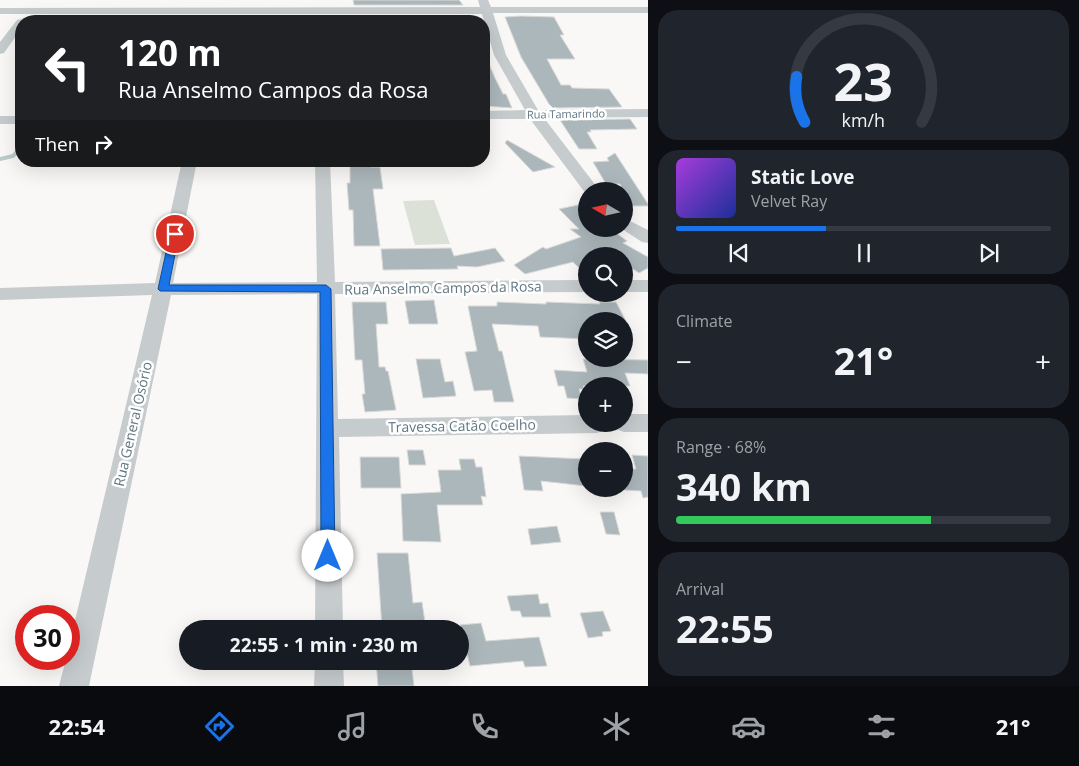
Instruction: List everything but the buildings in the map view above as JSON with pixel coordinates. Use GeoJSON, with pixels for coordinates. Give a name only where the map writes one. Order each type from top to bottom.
{"type":"FeatureCollection","features":[{"type":"Feature","properties":{"kind":"street"},"geometry":{"type":"LineString","coordinates":[[26,15],[37,0]]}},
{"type":"Feature","properties":{"kind":"street"},"geometry":{"type":"LineString","coordinates":[[0,10],[319,11],[485,5],[648,10]]}},
{"type":"Feature","properties":{"kind":"street"},"geometry":{"type":"LineString","coordinates":[[490,22],[500,55],[534,115],[585,182]]}},
{"type":"Feature","properties":{"kind":"street"},"geometry":{"type":"LineString","coordinates":[[0,50],[15,30]]}},
{"type":"Feature","properties":{"kind":"street","name":"Rua Tamarindo"},"geometry":{"type":"LineString","coordinates":[[490,115],[648,113]]}},
{"type":"Feature","properties":{"kind":"street"},"geometry":{"type":"LineString","coordinates":[[0,120],[15,120]]}},
{"type":"Feature","properties":{"kind":"street","name":"Rua General Osório"},"geometry":{"type":"LineString","coordinates":[[74,686],[189,167]]}},
{"type":"Feature","properties":{"kind":"street"},"geometry":{"type":"LineString","coordinates":[[322,167],[326,289],[329,620]]}},
{"type":"Feature","properties":{"kind":"street"},"geometry":{"type":"LineString","coordinates":[[633,229],[648,238]]}},
{"type":"Feature","properties":{"kind":"street","name":"Rua Anselmo Campos da Rosa"},"geometry":{"type":"LineString","coordinates":[[0,294],[163,289],[578,286]]}},
{"type":"Feature","properties":{"kind":"street"},"geometry":{"type":"LineString","coordinates":[[633,286],[648,286]]}},
{"type":"Feature","properties":{"kind":"street"},"geometry":{"type":"LineString","coordinates":[[633,423],[648,423]]}},
{"type":"Feature","properties":{"kind":"street","name":"Travessa Catão Coelho"},"geometry":{"type":"LineString","coordinates":[[326,428],[578,424]]}},
{"type":"Feature","properties":{"kind":"street"},"geometry":{"type":"LineString","coordinates":[[329,670],[330,686]]}},
{"type":"Feature","properties":{"kind":"shaded area"},"geometry":{"type":"Polygon","coordinates":[[[434,200],[450,244],[415,245],[403,201],[434,200]]]}},
{"type":"Feature","properties":{"kind":"waterway"},"geometry":{"type":"LineString","coordinates":[[0,159],[15,154]]}},
{"type":"Feature","properties":{"kind":"route"},"geometry":{"type":"LineString","coordinates":[[175,234],[163,289],[326,289],[328,556]]}}]}
